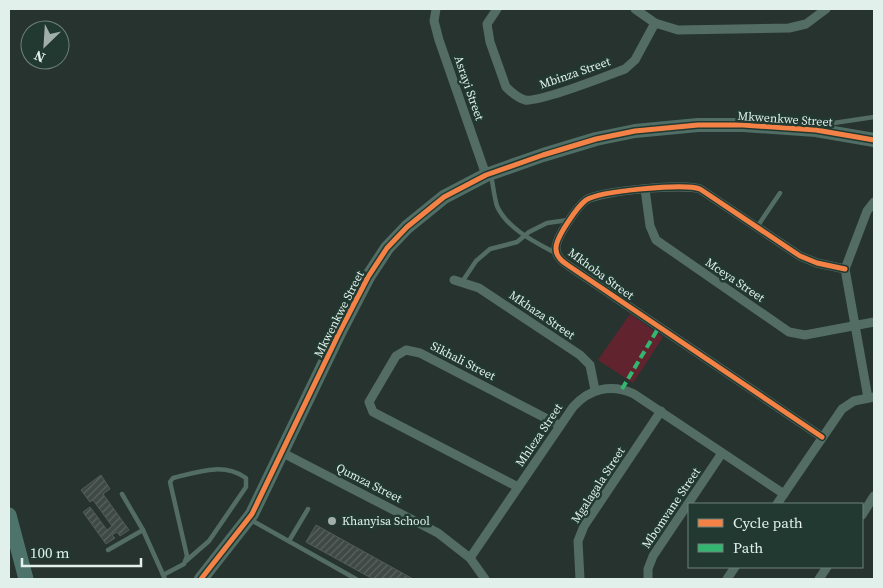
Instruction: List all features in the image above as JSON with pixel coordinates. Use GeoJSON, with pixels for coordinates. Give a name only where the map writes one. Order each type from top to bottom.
{"type":"FeatureCollection","features":[{"type":"Feature","properties":{"kind":"main road"},"geometry":{"type":"LineString","coordinates":[[9,515],[26,579]]}},
{"type":"Feature","properties":{"kind":"street","name":"Asrayi Street"},"geometry":{"type":"LineString","coordinates":[[436,9],[434,21],[437,34],[488,174]]}},
{"type":"Feature","properties":{"kind":"street","name":"Mbinza Street"},"geometry":{"type":"LineString","coordinates":[[497,9],[487,24],[490,42],[506,87],[512,93],[526,100],[543,97],[625,69],[635,60],[655,23]]}},
{"type":"Feature","properties":{"kind":"street"},"geometry":{"type":"LineString","coordinates":[[635,9],[655,23],[678,30],[789,28],[806,24],[826,9]]}},
{"type":"Feature","properties":{"kind":"street","name":"Mkwenkwe Street"},"geometry":{"type":"LineString","coordinates":[[205,578],[250,519],[351,308],[387,248],[427,209],[451,193],[488,174],[596,139],[635,131],[698,125],[743,125],[843,133],[874,140]]}},
{"type":"Feature","properties":{"kind":"street","name":"Mkhoba Street"},"geometry":{"type":"LineString","coordinates":[[822,437],[569,266],[558,255],[556,244],[581,205],[592,198],[644,189],[693,186],[808,261],[845,270]]}},
{"type":"Feature","properties":{"kind":"street","name":"Mceya Street"},"geometry":{"type":"LineString","coordinates":[[644,189],[650,226],[656,240],[789,332],[805,335],[874,322]]}},
{"type":"Feature","properties":{"kind":"street"},"geometry":{"type":"LineString","coordinates":[[778,503],[842,409],[854,401],[871,398],[845,270],[867,211],[874,202]]}},
{"type":"Feature","properties":{"kind":"street","name":"Mkhaza Street"},"geometry":{"type":"LineString","coordinates":[[458,281],[479,288],[586,360],[590,365],[595,390]]}},
{"type":"Feature","properties":{"kind":"street","name":"Sikhali Street"},"geometry":{"type":"LineString","coordinates":[[518,487],[373,412],[370,402],[396,356],[406,350],[420,353],[559,425]]}},
{"type":"Feature","properties":{"kind":"street"},"geometry":{"type":"LineString","coordinates":[[595,390],[626,390],[661,411],[784,494]]}},
{"type":"Feature","properties":{"kind":"street","name":"Mhleza Street"},"geometry":{"type":"LineString","coordinates":[[470,558],[559,425],[580,399],[595,390]]}},
{"type":"Feature","properties":{"kind":"street","name":"Mgalagala Street"},"geometry":{"type":"LineString","coordinates":[[580,579],[578,541],[584,526],[661,411]]}},
{"type":"Feature","properties":{"kind":"street","name":"Qumza Street"},"geometry":{"type":"LineString","coordinates":[[281,452],[433,530],[470,558],[486,579]]}},
{"type":"Feature","properties":{"kind":"street","name":"Mbomvane Street"},"geometry":{"type":"LineString","coordinates":[[689,503],[722,453]]}},
{"type":"Feature","properties":{"kind":"street"},"geometry":{"type":"LineString","coordinates":[[863,513],[874,496]]}},
{"type":"Feature","properties":{"kind":"street","name":"Mbomvane Street"},"geometry":{"type":"LineString","coordinates":[[648,579],[648,569],[653,556],[688,504]]}},
{"type":"Feature","properties":{"kind":"street"},"geometry":{"type":"LineString","coordinates":[[727,579],[734,568]]}},
{"type":"Feature","properties":{"kind":"street"},"geometry":{"type":"LineString","coordinates":[[819,579],[826,568]]}},
{"type":"Feature","properties":{"kind":"lane"},"geometry":{"type":"LineString","coordinates":[[804,129],[830,123],[874,117]]}},
{"type":"Feature","properties":{"kind":"lane"},"geometry":{"type":"LineString","coordinates":[[488,174],[502,214],[525,236],[558,255]]}},
{"type":"Feature","properties":{"kind":"lane"},"geometry":{"type":"LineString","coordinates":[[757,227],[780,193]]}},
{"type":"Feature","properties":{"kind":"lane"},"geometry":{"type":"LineString","coordinates":[[458,281],[490,249],[517,242],[529,232],[546,223],[570,220]]}},
{"type":"Feature","properties":{"kind":"lane"},"geometry":{"type":"LineString","coordinates":[[122,494],[143,530],[164,577],[184,564],[186,560],[209,541],[246,487],[246,478],[237,472],[207,469],[173,478],[170,482],[186,560]]}},
{"type":"Feature","properties":{"kind":"lane"},"geometry":{"type":"LineString","coordinates":[[289,541],[308,509]]}},
{"type":"Feature","properties":{"kind":"lane"},"geometry":{"type":"LineString","coordinates":[[250,519],[356,579]]}},
{"type":"Feature","properties":{"kind":"lane"},"geometry":{"type":"LineString","coordinates":[[108,550],[143,530]]}},
{"type":"Feature","properties":{"kind":"shaded area"},"geometry":{"type":"Polygon","coordinates":[[[630,314],[663,337],[633,383],[598,360],[630,314]]]}},
{"type":"Feature","properties":{"kind":"building"},"geometry":{"type":"Polygon","coordinates":[[[101,475],[110,489],[103,494],[129,530],[120,536],[117,532],[112,535],[115,538],[106,544],[83,512],[90,507],[107,530],[112,526],[93,500],[90,502],[81,490],[101,475]]]}},
{"type":"Feature","properties":{"kind":"building"},"geometry":{"type":"Polygon","coordinates":[[[316,525],[413,579],[373,579],[306,542],[316,525]]]}},
{"type":"Feature","properties":{"kind":"marked path"},"geometry":{"type":"LineString","coordinates":[[622,389],[659,327]]}},
{"type":"Feature","properties":{"kind":"cycle path"},"geometry":{"type":"LineString","coordinates":[[201,579],[252,514],[368,277],[387,248],[407,227],[444,197],[486,175],[543,155],[596,139],[635,131],[698,125],[743,125],[816,130],[874,140]]}},
{"type":"Feature","properties":{"kind":"cycle path"},"geometry":{"type":"LineString","coordinates":[[822,437],[567,264],[560,259],[556,249],[559,238],[568,223],[586,200],[624,191],[661,187],[691,187],[700,189],[800,256],[817,263],[845,269]]}},
{"type":"Feature","properties":{"kind":"place","name":"Khanyisa School"},"geometry":{"type":"Point","coordinates":[332,521]}}]}
